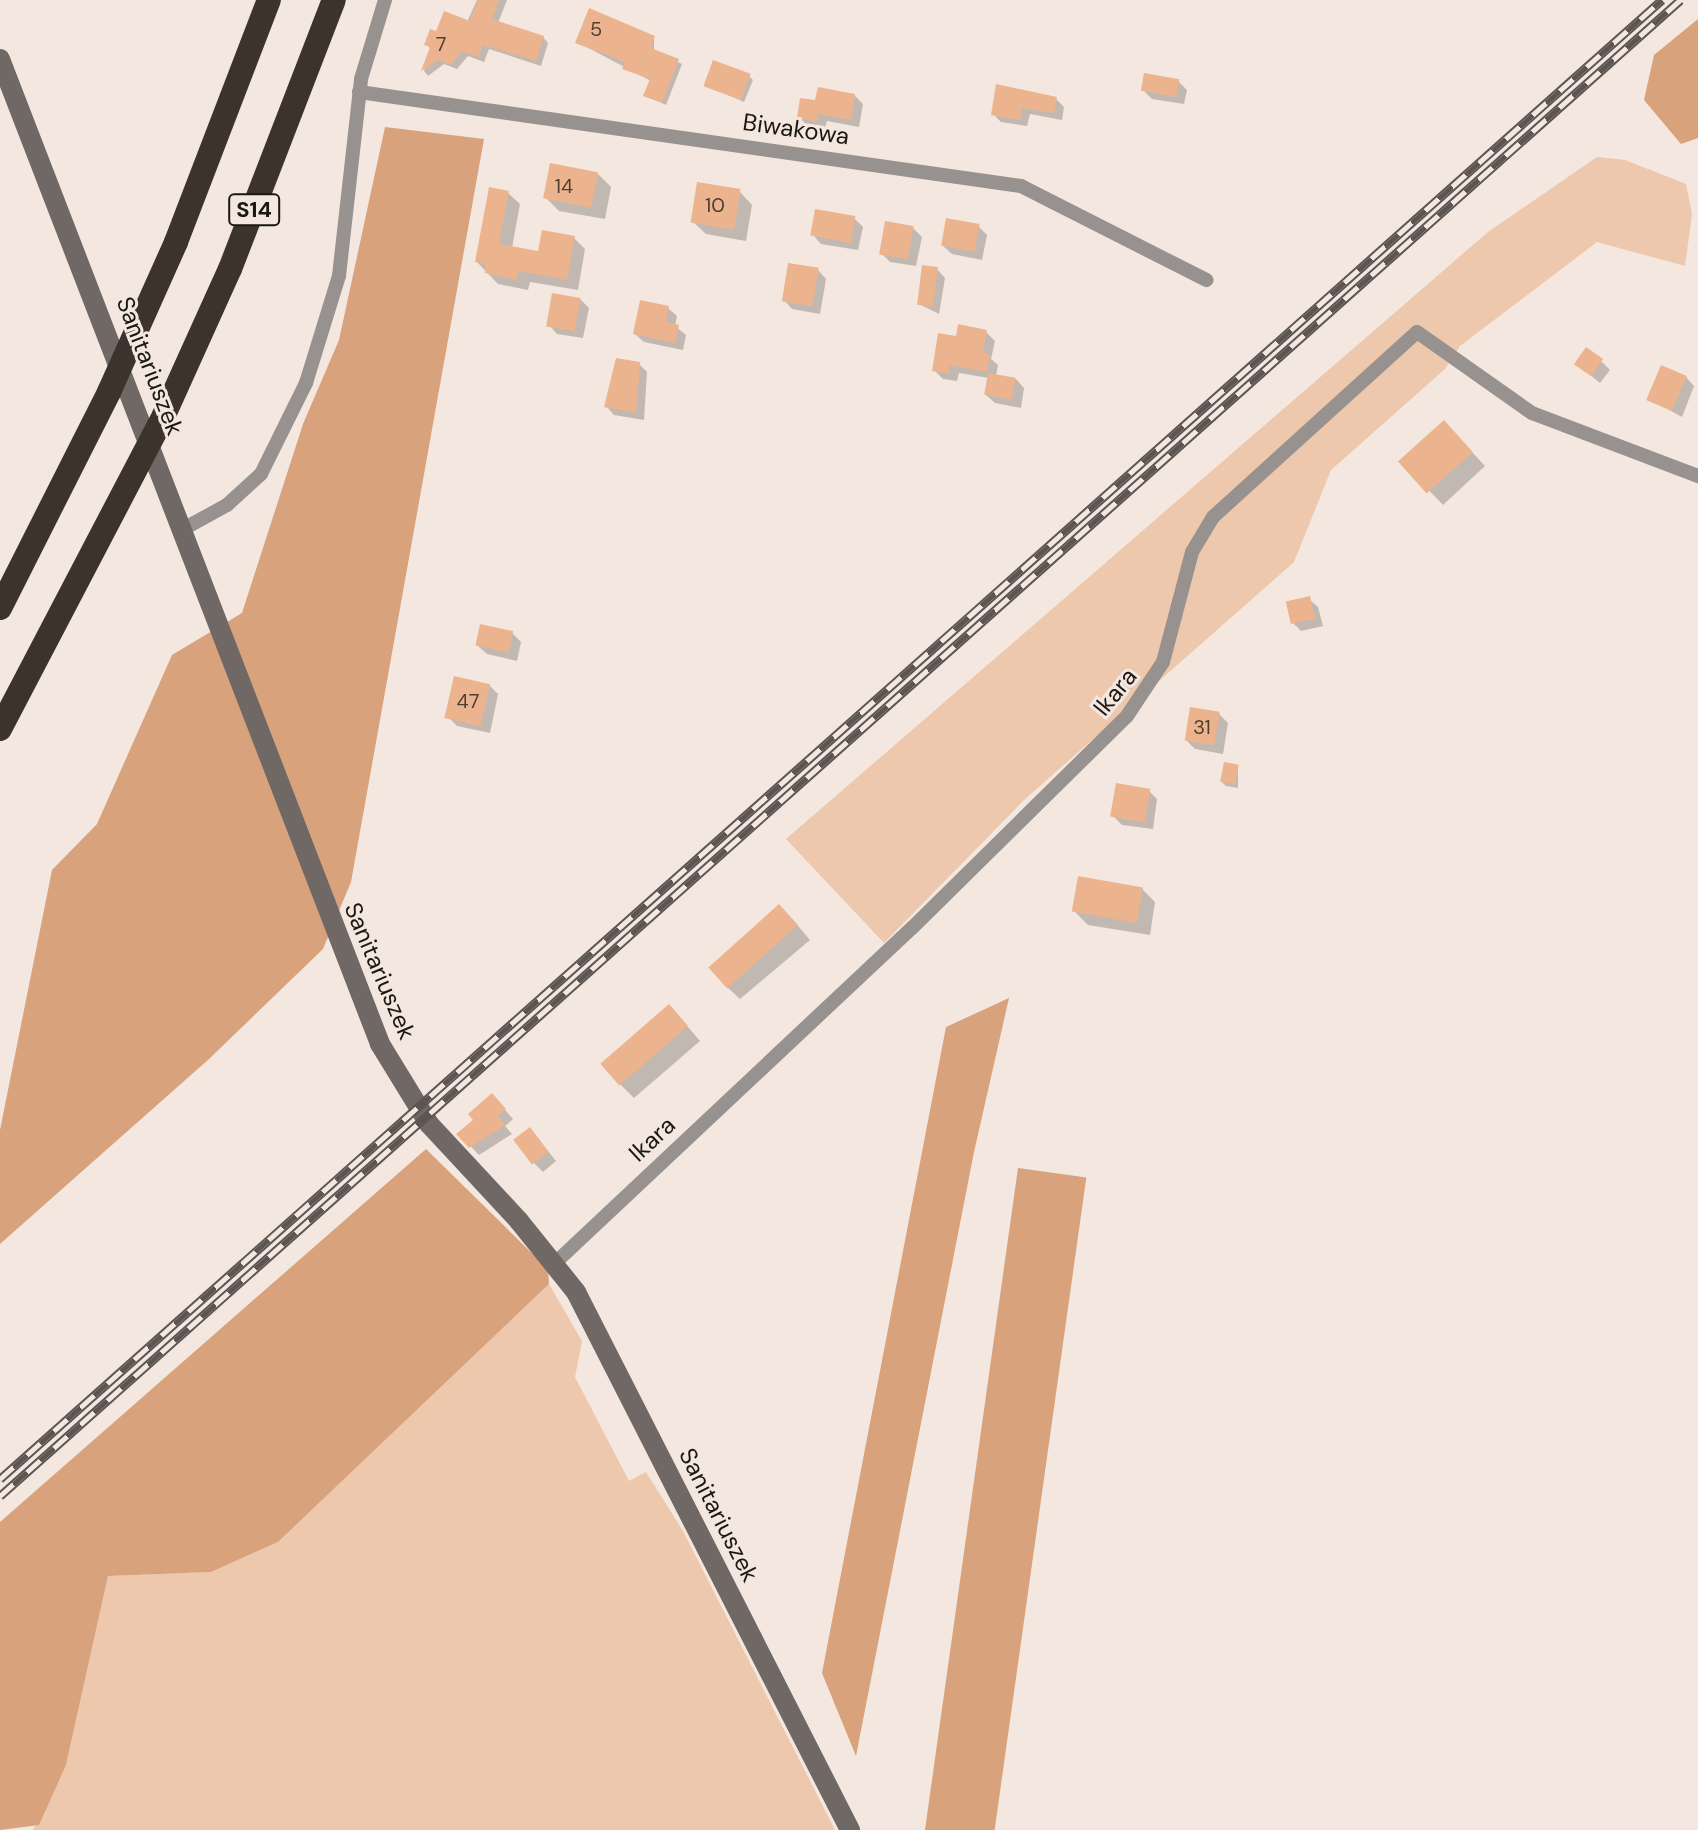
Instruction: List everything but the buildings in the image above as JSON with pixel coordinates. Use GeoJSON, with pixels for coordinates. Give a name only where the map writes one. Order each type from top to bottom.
{"type":"FeatureCollection","features":[{"type":"Feature","properties":{"kind":"highway","name":"S14"},"geometry":{"type":"LineString","coordinates":[[0,608],[131,343],[217,143],[269,0]]}},
{"type":"Feature","properties":{"kind":"highway","name":"S14"},"geometry":{"type":"LineString","coordinates":[[0,729],[164,415],[230,269],[334,0]]}},
{"type":"Feature","properties":{"kind":"street"},"geometry":{"type":"LineString","coordinates":[[185,528],[227,505],[261,474],[300,398],[339,276],[359,92],[385,0]]}},
{"type":"Feature","properties":{"kind":"street","name":"Sanitariuszek"},"geometry":{"type":"LineString","coordinates":[[0,59],[185,528],[322,900],[388,1060],[435,1132],[555,1263],[582,1304],[850,1830]]}},
{"type":"Feature","properties":{"kind":"street","name":"Biwakowa"},"geometry":{"type":"LineString","coordinates":[[359,92],[1021,186],[1206,280]]}},
{"type":"Feature","properties":{"kind":"street","name":"Ikara"},"geometry":{"type":"LineString","coordinates":[[555,1263],[923,917],[1127,716],[1163,662],[1192,552],[1213,517],[1417,332],[1532,413],[1698,476]]}},
{"type":"Feature","properties":{"kind":"shaded area"},"geometry":{"type":"Polygon","coordinates":[[[1698,19],[1698,138],[1681,144],[1644,100],[1654,55],[1698,19]]]}},
{"type":"Feature","properties":{"kind":"shaded area"},"geometry":{"type":"Polygon","coordinates":[[[385,127],[484,139],[351,882],[323,949],[209,1059],[0,1244],[0,1130],[52,870],[97,824],[172,655],[242,613],[303,424],[339,340],[385,127]]]}},
{"type":"Feature","properties":{"kind":"shaded area"},"geometry":{"type":"Polygon","coordinates":[[[1597,157],[1625,160],[1686,184],[1692,214],[1685,266],[1597,242],[1460,346],[1445,369],[1331,470],[1294,562],[1024,800],[884,943],[786,839],[1488,232],[1597,157]]]}},
{"type":"Feature","properties":{"kind":"shaded area"},"geometry":{"type":"Polygon","coordinates":[[[1009,998],[974,1152],[856,1756],[822,1673],[946,1027],[1009,998]]]}},
{"type":"Feature","properties":{"kind":"shaded area"},"geometry":{"type":"Polygon","coordinates":[[[426,1149],[548,1269],[549,1284],[278,1542],[211,1572],[108,1576],[66,1765],[39,1825],[0,1830],[0,1522],[426,1149]]]}},
{"type":"Feature","properties":{"kind":"shaded area"},"geometry":{"type":"Polygon","coordinates":[[[1018,1168],[1086,1178],[995,1830],[925,1830],[1018,1168]]]}},
{"type":"Feature","properties":{"kind":"shaded area"},"geometry":{"type":"Polygon","coordinates":[[[549,1284],[582,1341],[575,1377],[629,1481],[646,1472],[683,1531],[835,1830],[33,1830],[66,1765],[108,1576],[211,1572],[278,1542],[549,1284]]]}},
{"type":"Feature","properties":{"kind":"railway"},"geometry":{"type":"LineString","coordinates":[[0,1479],[1662,0]]}},
{"type":"Feature","properties":{"kind":"railway"},"geometry":{"type":"LineString","coordinates":[[0,1496],[1680,0]]}}]}
